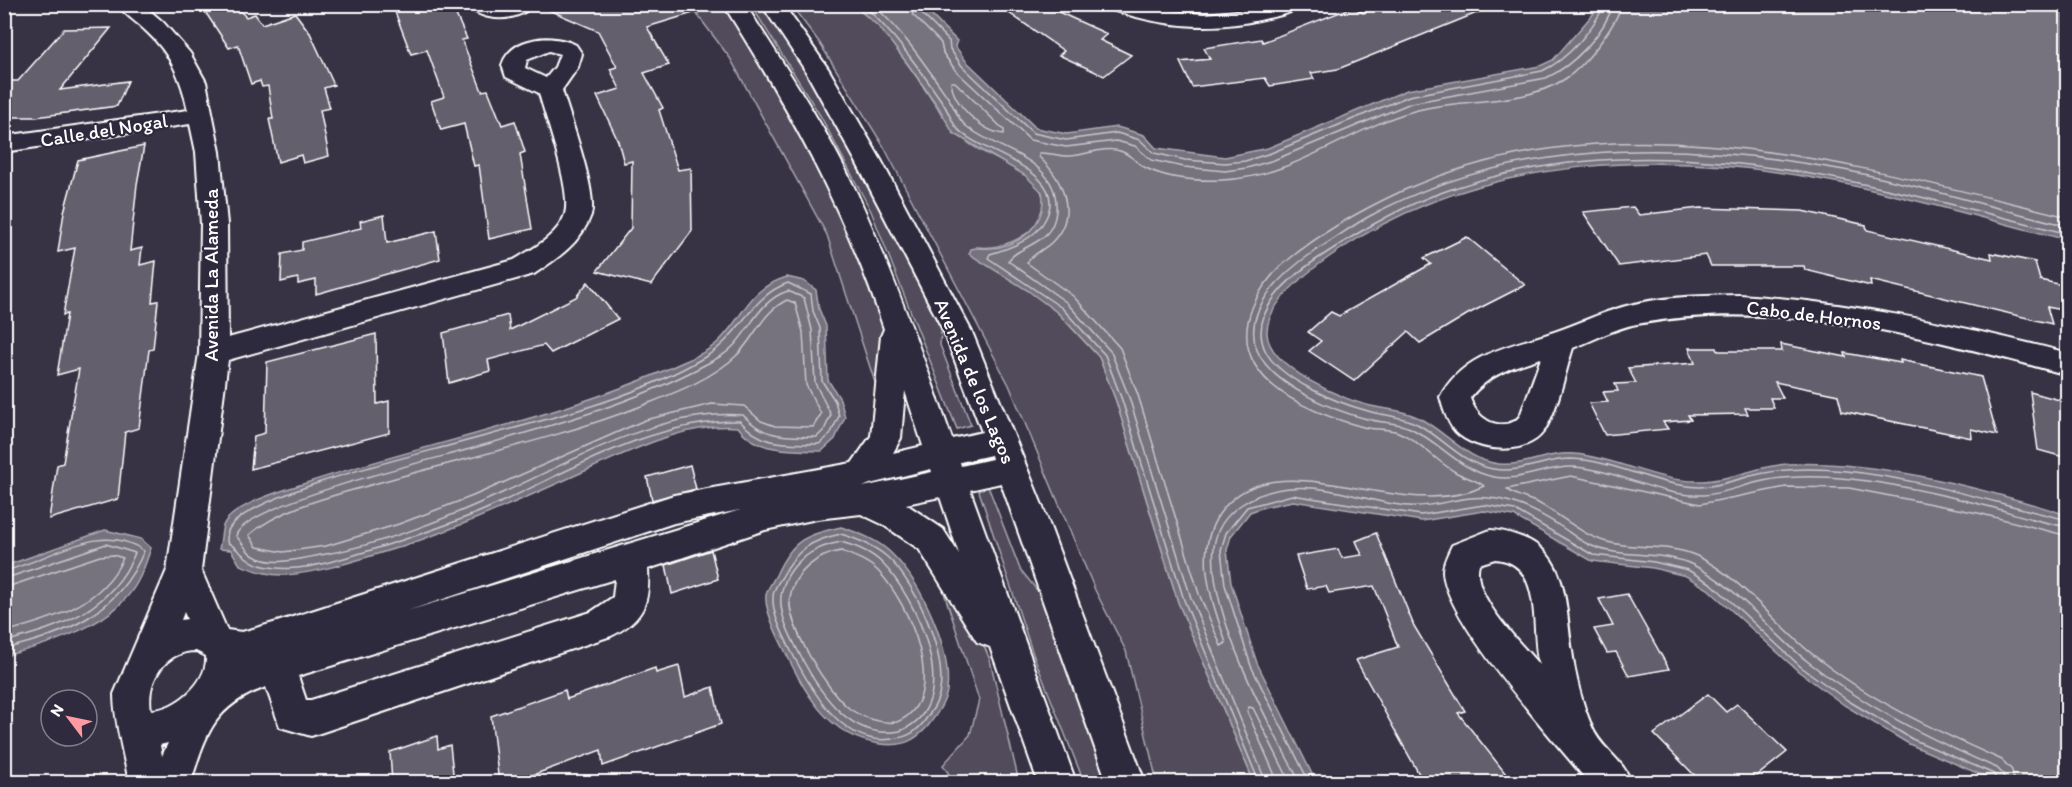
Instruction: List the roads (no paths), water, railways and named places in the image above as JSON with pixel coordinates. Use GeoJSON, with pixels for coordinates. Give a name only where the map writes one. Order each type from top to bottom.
{"type":"FeatureCollection","features":[{"type":"Feature","properties":{"kind":"street","name":"Avenida La Alameda"},"geometry":{"type":"LineString","coordinates":[[128,4],[155,27],[182,58],[194,82],[202,115],[214,224],[214,352],[184,570],[152,651]]}},
{"type":"Feature","properties":{"kind":"street"},"geometry":{"type":"LineString","coordinates":[[478,4],[482,9],[493,11],[508,11],[522,4]]}},
{"type":"Feature","properties":{"kind":"street"},"geometry":{"type":"LineString","coordinates":[[734,4],[780,76],[843,191],[896,321],[1016,672],[1057,783]]}},
{"type":"Feature","properties":{"kind":"street","name":"Avenida de los Lagos"},"geometry":{"type":"LineString","coordinates":[[772,4],[817,70],[868,160],[958,332],[1006,454],[1126,783]]}},
{"type":"Feature","properties":{"kind":"street"},"geometry":{"type":"LineString","coordinates":[[1117,4],[1167,11],[1198,22],[1225,21],[1272,12],[1291,4]]}},
{"type":"Feature","properties":{"kind":"street"},"geometry":{"type":"LineString","coordinates":[[214,352],[471,283],[524,267],[548,252],[567,234],[578,214],[579,194],[550,89]]}},
{"type":"Feature","properties":{"kind":"street","name":"Calle del Nogal"},"geometry":{"type":"LineString","coordinates":[[4,144],[202,115]]}},
{"type":"Feature","properties":{"kind":"street","name":"Cabo de Hornos"},"geometry":{"type":"LineString","coordinates":[[1561,340],[1637,314],[1739,305],[1841,315],[1982,342],[2067,364]]}},
{"type":"Feature","properties":{"kind":"street"},"geometry":{"type":"LineString","coordinates":[[137,721],[150,729],[164,728],[185,719],[232,684],[277,666],[631,560],[765,516],[817,505],[863,487],[886,438],[896,321]]}},
{"type":"Feature","properties":{"kind":"street"},"geometry":{"type":"LineString","coordinates":[[148,783],[137,721],[132,711],[131,695],[137,674],[152,651],[168,638],[200,633],[218,643],[242,648],[674,509],[863,487],[1006,454]]}},
{"type":"Feature","properties":{"kind":"street"},"geometry":{"type":"LineString","coordinates":[[863,487],[931,539],[1016,672]]}},
{"type":"Feature","properties":{"kind":"street"},"geometry":{"type":"LineString","coordinates":[[1575,735],[1555,657],[1548,591],[1541,569],[1530,556],[1514,547],[1495,543],[1476,547],[1464,555],[1460,570],[1464,588],[1481,622],[1612,783]]}},
{"type":"Feature","properties":{"kind":"street"},"geometry":{"type":"LineString","coordinates":[[277,666],[294,715],[311,718],[599,625],[620,616],[630,603],[631,560]]}},
{"type":"Feature","properties":{"kind":"street"},"geometry":{"type":"LineString","coordinates":[[172,783],[177,765],[224,667],[218,643],[184,570]]}},
{"type":"Feature","properties":{"kind":"water"},"geometry":{"type":"Polygon","coordinates":[[[854,5],[921,5],[957,41],[955,46],[966,61],[1036,128],[1067,134],[1117,127],[1144,135],[1156,148],[1225,157],[1268,148],[1407,90],[1540,66],[1553,60],[1601,5],[2067,5],[2067,240],[1869,189],[1777,172],[1712,165],[1647,163],[1582,167],[1517,177],[1455,194],[1395,218],[1338,251],[1293,286],[1274,309],[1267,333],[1271,346],[1280,358],[1310,381],[1362,404],[1417,417],[1476,457],[1499,464],[1575,454],[1591,456],[1686,481],[1713,480],[1787,464],[1855,466],[1965,486],[2067,515],[2067,782],[1998,782],[1909,744],[1844,705],[1798,671],[1708,589],[1686,576],[1653,568],[1592,561],[1514,516],[1484,511],[1422,521],[1293,501],[1250,512],[1231,536],[1227,550],[1231,583],[1257,663],[1316,782],[1254,782],[1178,602],[1116,401],[1099,357],[1058,313],[1027,290],[969,254],[971,249],[1001,247],[1012,243],[1030,231],[1041,214],[1042,192],[1026,176],[953,133],[939,108],[907,63],[879,27],[854,5]]]}},
{"type":"Feature","properties":{"kind":"water"},"geometry":{"type":"Polygon","coordinates":[[[787,277],[804,281],[816,290],[819,309],[826,326],[828,380],[840,399],[845,417],[835,439],[822,451],[787,450],[765,446],[746,436],[738,427],[701,429],[646,444],[486,515],[402,546],[330,568],[274,575],[240,565],[231,550],[219,549],[223,526],[228,518],[260,499],[353,468],[590,399],[696,356],[720,340],[748,303],[763,288],[787,277]]]}},
{"type":"Feature","properties":{"kind":"water"},"geometry":{"type":"Polygon","coordinates":[[[841,527],[875,541],[904,567],[924,600],[940,637],[947,674],[946,696],[928,726],[912,740],[901,744],[880,744],[861,740],[832,722],[819,709],[800,680],[769,614],[767,593],[788,554],[809,536],[841,527]]]}},
{"type":"Feature","properties":{"kind":"water"},"geometry":{"type":"Polygon","coordinates":[[[105,530],[141,539],[151,548],[131,593],[101,619],[70,635],[5,656],[5,566],[105,530]]]}}]}
